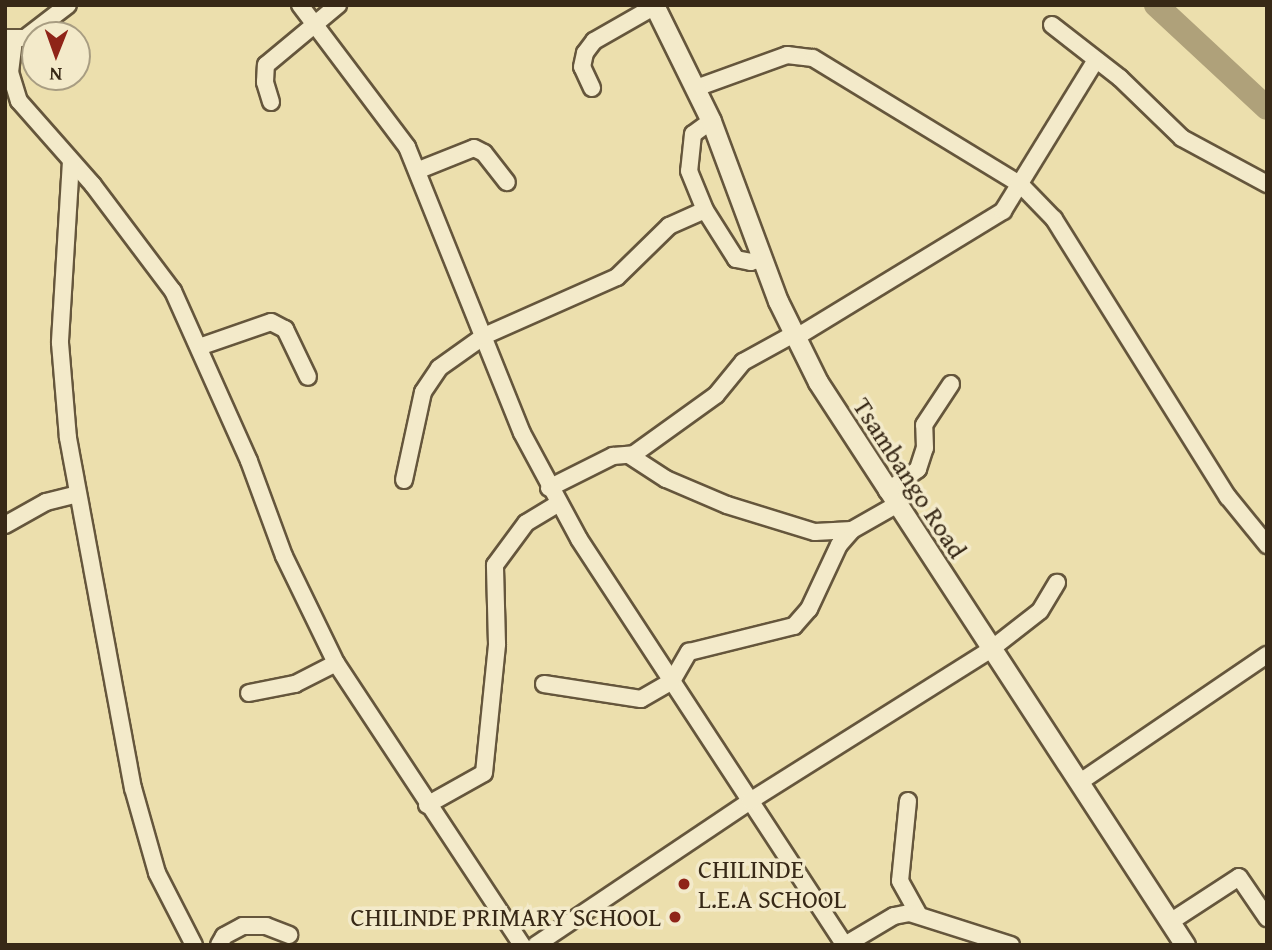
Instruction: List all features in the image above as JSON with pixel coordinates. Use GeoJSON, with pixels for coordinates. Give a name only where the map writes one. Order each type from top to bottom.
{"type":"FeatureCollection","features":[{"type":"Feature","properties":{"kind":"street"},"geometry":{"type":"LineString","coordinates":[[68,5],[33,33],[10,39],[10,72],[19,101],[156,264],[199,348],[284,556],[336,663],[522,945]]}},
{"type":"Feature","properties":{"kind":"street"},"geometry":{"type":"LineString","coordinates":[[300,5],[394,126],[419,170],[484,336],[558,504],[845,945],[894,916],[918,914],[1011,945]]}},
{"type":"Feature","properties":{"kind":"street"},"geometry":{"type":"LineString","coordinates":[[271,102],[265,82],[266,65],[338,5]]}},
{"type":"Feature","properties":{"kind":"street"},"geometry":{"type":"LineString","coordinates":[[592,88],[582,67],[585,53],[594,41],[654,6]]}},
{"type":"Feature","properties":{"kind":"street","name":"Tsambango Road"},"geometry":{"type":"LineString","coordinates":[[654,6],[711,121],[762,258],[794,336],[818,382],[990,650],[1080,782],[1170,922],[1180,943]]}},
{"type":"Feature","properties":{"kind":"street"},"geometry":{"type":"LineString","coordinates":[[1052,25],[1096,60],[1182,138],[1267,184]]}},
{"type":"Feature","properties":{"kind":"street"},"geometry":{"type":"LineString","coordinates":[[696,88],[788,55],[813,58],[1021,185],[1054,219],[1228,496],[1267,545]]}},
{"type":"Feature","properties":{"kind":"street"},"geometry":{"type":"LineString","coordinates":[[549,488],[613,456],[629,455],[708,402],[743,362],[794,336],[1003,211],[1096,60]]}},
{"type":"Feature","properties":{"kind":"street"},"geometry":{"type":"LineString","coordinates":[[711,121],[693,134],[688,152],[689,171],[705,211],[736,259],[751,262],[762,258]]}},
{"type":"Feature","properties":{"kind":"street"},"geometry":{"type":"LineString","coordinates":[[419,170],[474,148],[507,182]]}},
{"type":"Feature","properties":{"kind":"street"},"geometry":{"type":"LineString","coordinates":[[71,160],[60,343],[68,438],[133,788],[157,873],[194,945]]}},
{"type":"Feature","properties":{"kind":"street"},"geometry":{"type":"LineString","coordinates":[[404,480],[423,391],[430,378],[484,336],[610,281],[669,226],[705,211]]}},
{"type":"Feature","properties":{"kind":"street"},"geometry":{"type":"LineString","coordinates":[[199,348],[271,322],[285,329],[308,377]]}},
{"type":"Feature","properties":{"kind":"street"},"geometry":{"type":"LineString","coordinates":[[544,684],[635,700],[672,681],[689,652],[783,630],[803,618],[830,560],[852,530],[892,498],[918,469],[925,448],[924,425],[951,384]]}},
{"type":"Feature","properties":{"kind":"street"},"geometry":{"type":"LineString","coordinates":[[629,455],[666,479],[727,505],[815,532],[852,530]]}},
{"type":"Feature","properties":{"kind":"street"},"geometry":{"type":"LineString","coordinates":[[5,525],[47,502],[78,494]]}},
{"type":"Feature","properties":{"kind":"street"},"geometry":{"type":"LineString","coordinates":[[427,804],[484,773],[496,655],[495,565],[526,523],[558,504]]}},
{"type":"Feature","properties":{"kind":"street"},"geometry":{"type":"LineString","coordinates":[[536,945],[750,801],[990,650],[1040,611],[1057,583]]}},
{"type":"Feature","properties":{"kind":"street"},"geometry":{"type":"LineString","coordinates":[[1080,782],[1267,655]]}},
{"type":"Feature","properties":{"kind":"street"},"geometry":{"type":"LineString","coordinates":[[249,693],[295,684],[336,663]]}},
{"type":"Feature","properties":{"kind":"street"},"geometry":{"type":"LineString","coordinates":[[908,802],[900,881],[918,914]]}},
{"type":"Feature","properties":{"kind":"street"},"geometry":{"type":"LineString","coordinates":[[1170,922],[1239,877],[1267,918]]}},
{"type":"Feature","properties":{"kind":"street"},"geometry":{"type":"LineString","coordinates":[[219,945],[224,936],[243,926],[266,926],[289,934]]}},
{"type":"Feature","properties":{"kind":"waterway"},"geometry":{"type":"LineString","coordinates":[[1156,5],[1267,108]]}},
{"type":"Feature","properties":{"kind":"place","name":"CHILINDE L.E.A SCHOOL"},"geometry":{"type":"Point","coordinates":[684,884]}},
{"type":"Feature","properties":{"kind":"place","name":"CHILINDE PRIMARY SCHOOL"},"geometry":{"type":"Point","coordinates":[675,917]}}]}
